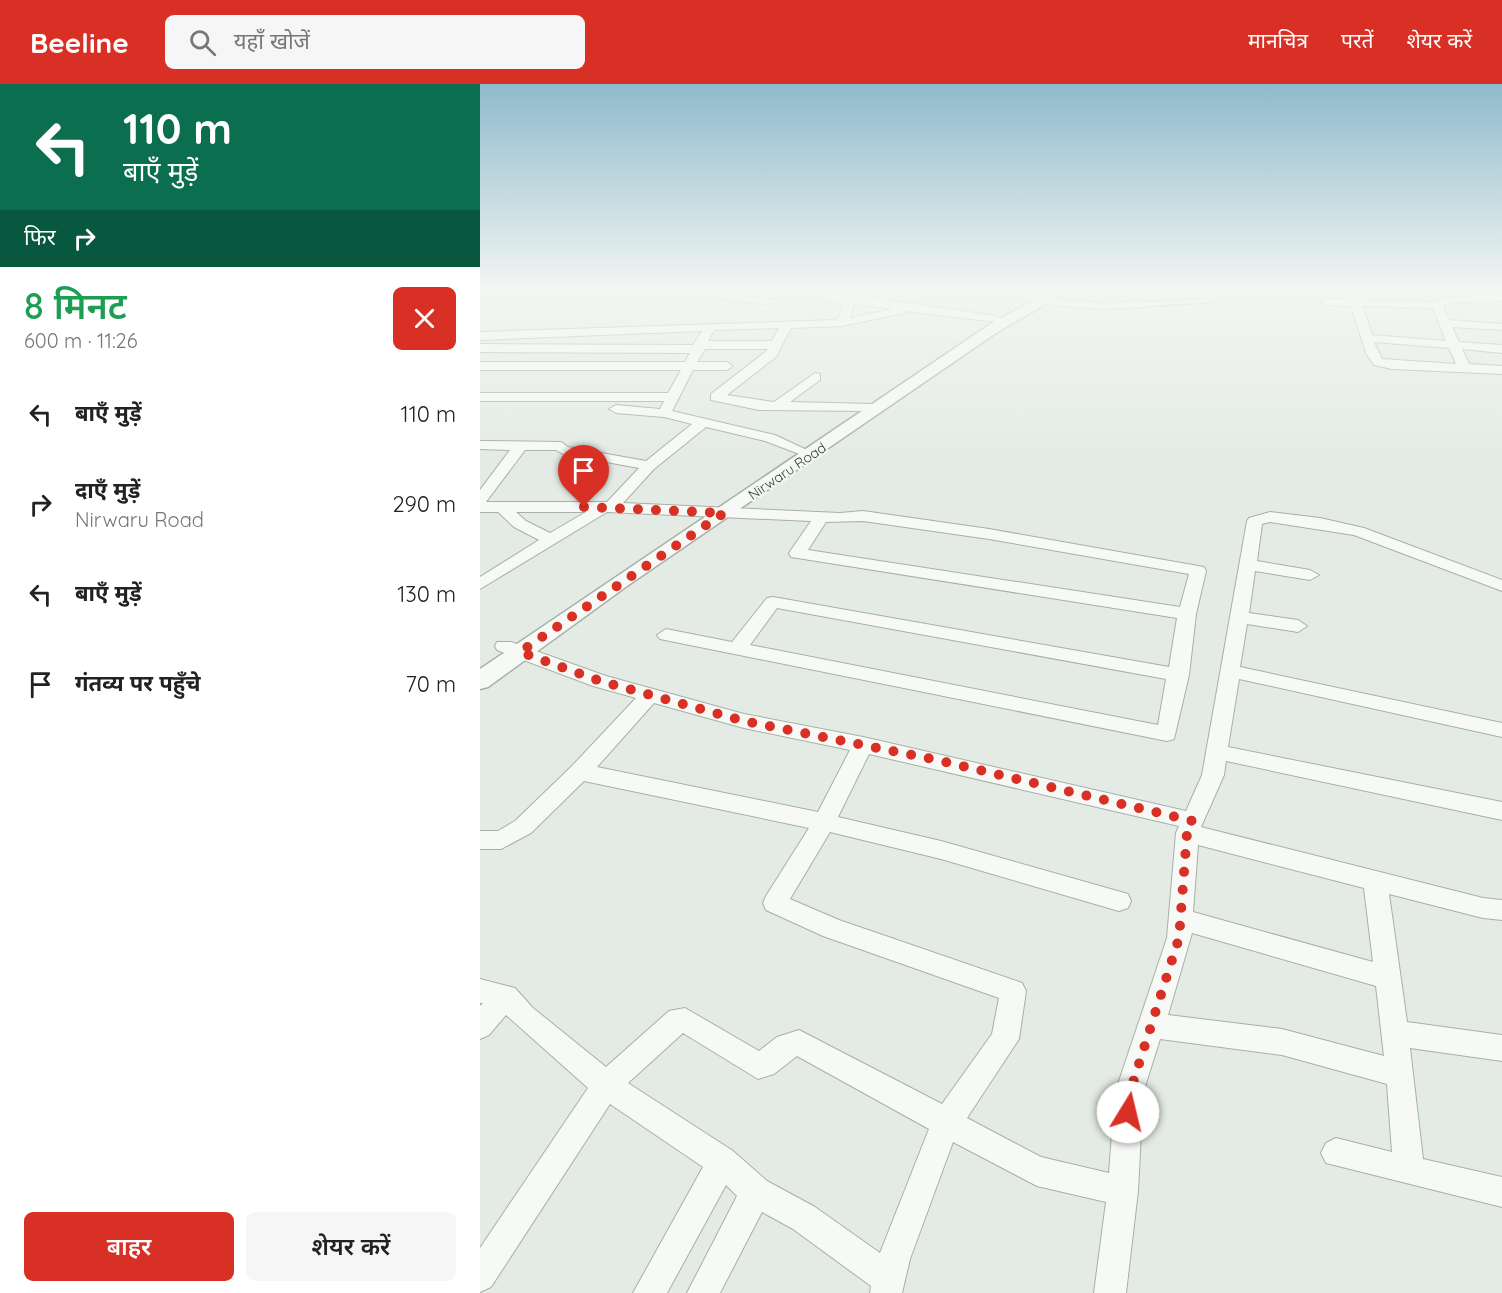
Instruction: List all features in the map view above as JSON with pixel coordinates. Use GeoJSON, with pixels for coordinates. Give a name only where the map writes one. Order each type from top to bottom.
{"type":"FeatureCollection","features":[{"type":"Feature","properties":{"kind":"street"},"geometry":{"type":"LineString","coordinates":[[605,344],[698,347],[776,345],[772,354],[716,397],[759,406],[868,407]]}},
{"type":"Feature","properties":{"kind":"street"},"geometry":{"type":"LineString","coordinates":[[664,413],[700,344]]}},
{"type":"Feature","properties":{"kind":"street","name":"Nirwaru Road"},"geometry":{"type":"LineString","coordinates":[[480,681],[512,649],[704,513],[868,407],[956,344]]}},
{"type":"Feature","properties":{"kind":"street","name":"Nirwaru Road"},"geometry":{"type":"LineString","coordinates":[[480,664],[512,649],[724,513],[970,344]]}},
{"type":"Feature","properties":{"kind":"street"},"geometry":{"type":"LineString","coordinates":[[1371,344],[1378,362],[1392,365],[1502,370]]}},
{"type":"Feature","properties":{"kind":"street"},"geometry":{"type":"LineString","coordinates":[[1436,344],[1502,349]]}},
{"type":"Feature","properties":{"kind":"street"},"geometry":{"type":"LineString","coordinates":[[1453,346],[1464,368]]}},
{"type":"Feature","properties":{"kind":"street"},"geometry":{"type":"LineString","coordinates":[[480,366],[727,366]]}},
{"type":"Feature","properties":{"kind":"street"},"geometry":{"type":"LineString","coordinates":[[777,406],[815,376]]}},
{"type":"Feature","properties":{"kind":"street"},"geometry":{"type":"LineString","coordinates":[[480,397],[673,396]]}},
{"type":"Feature","properties":{"kind":"street"},"geometry":{"type":"LineString","coordinates":[[480,409],[627,409],[664,413],[770,438],[802,451]]}},
{"type":"Feature","properties":{"kind":"street"},"geometry":{"type":"LineString","coordinates":[[480,584],[608,507],[649,466],[702,423]]}},
{"type":"Feature","properties":{"kind":"street"},"geometry":{"type":"LineString","coordinates":[[480,445],[562,448],[649,466]]}},
{"type":"Feature","properties":{"kind":"street"},"geometry":{"type":"LineString","coordinates":[[480,500],[521,445]]}},
{"type":"Feature","properties":{"kind":"street"},"geometry":{"type":"LineString","coordinates":[[480,472],[501,472]]}},
{"type":"Feature","properties":{"kind":"street"},"geometry":{"type":"LineString","coordinates":[[480,507],[608,507],[704,513],[863,516],[989,534],[1198,571],[1187,614],[1179,675],[1167,735],[666,635]]}},
{"type":"Feature","properties":{"kind":"street"},"geometry":{"type":"LineString","coordinates":[[502,507],[520,524],[551,540]]}},
{"type":"Feature","properties":{"kind":"street"},"geometry":{"type":"LineString","coordinates":[[822,517],[797,554],[1187,614]]}},
{"type":"Feature","properties":{"kind":"street"},"geometry":{"type":"LineString","coordinates":[[1110,1293],[1123,1191],[1130,1092],[1179,938],[1179,919],[1190,827],[1212,775],[1241,617],[1255,521],[1270,517],[1320,523],[1358,531],[1502,586]]}},
{"type":"Feature","properties":{"kind":"street"},"geometry":{"type":"LineString","coordinates":[[1249,565],[1310,575]]}},
{"type":"Feature","properties":{"kind":"street"},"geometry":{"type":"LineString","coordinates":[[737,649],[773,602],[1179,675]]}},
{"type":"Feature","properties":{"kind":"street"},"geometry":{"type":"LineString","coordinates":[[1241,617],[1298,626]]}},
{"type":"Feature","properties":{"kind":"street"},"geometry":{"type":"LineString","coordinates":[[512,649],[600,681],[744,721],[863,745],[1190,827],[1483,908],[1502,910]]}},
{"type":"Feature","properties":{"kind":"street"},"geometry":{"type":"LineString","coordinates":[[1231,671],[1502,730]]}},
{"type":"Feature","properties":{"kind":"street"},"geometry":{"type":"LineString","coordinates":[[480,840],[501,840],[512,836],[580,772],[650,695]]}},
{"type":"Feature","properties":{"kind":"street"},"geometry":{"type":"LineString","coordinates":[[480,991],[506,996],[524,1017],[606,1085],[722,1162],[756,1192],[804,1218],[888,1286],[894,1259],[945,1123],[1005,1039],[1013,991],[832,928],[775,903],[824,822],[863,745]]}},
{"type":"Feature","properties":{"kind":"street"},"geometry":{"type":"LineString","coordinates":[[1216,752],[1502,811]]}},
{"type":"Feature","properties":{"kind":"street"},"geometry":{"type":"LineString","coordinates":[[580,772],[824,822],[941,850],[1119,901]]}},
{"type":"Feature","properties":{"kind":"street"},"geometry":{"type":"LineString","coordinates":[[1375,880],[1396,1033],[1410,1171]]}},
{"type":"Feature","properties":{"kind":"street"},"geometry":{"type":"LineString","coordinates":[[1179,919],[1389,978]]}},
{"type":"Feature","properties":{"kind":"street"},"geometry":{"type":"LineString","coordinates":[[480,1026],[506,996]]}},
{"type":"Feature","properties":{"kind":"street"},"geometry":{"type":"LineString","coordinates":[[480,1276],[606,1085],[678,1020],[685,1020],[758,1066],[766,1065],[785,1046],[799,1043],[1037,1171],[1123,1191]]}},
{"type":"Feature","properties":{"kind":"street"},"geometry":{"type":"LineString","coordinates":[[1151,1025],[1282,1042],[1400,1074]]}},
{"type":"Feature","properties":{"kind":"street"},"geometry":{"type":"LineString","coordinates":[[1396,1033],[1502,1048]]}},
{"type":"Feature","properties":{"kind":"street"},"geometry":{"type":"LineString","coordinates":[[1336,1152],[1502,1192]]}},
{"type":"Feature","properties":{"kind":"street"},"geometry":{"type":"LineString","coordinates":[[649,1293],[722,1162]]}},
{"type":"Feature","properties":{"kind":"street"},"geometry":{"type":"LineString","coordinates":[[703,1293],[756,1192]]}},
{"type":"Feature","properties":{"kind":"route"},"geometry":{"type":"LineString","coordinates":[[584,507],[724,513],[520,652],[600,681],[744,721],[937,760],[1193,821],[1187,833],[1179,938],[1130,1092],[1128,1112]]}}]}
